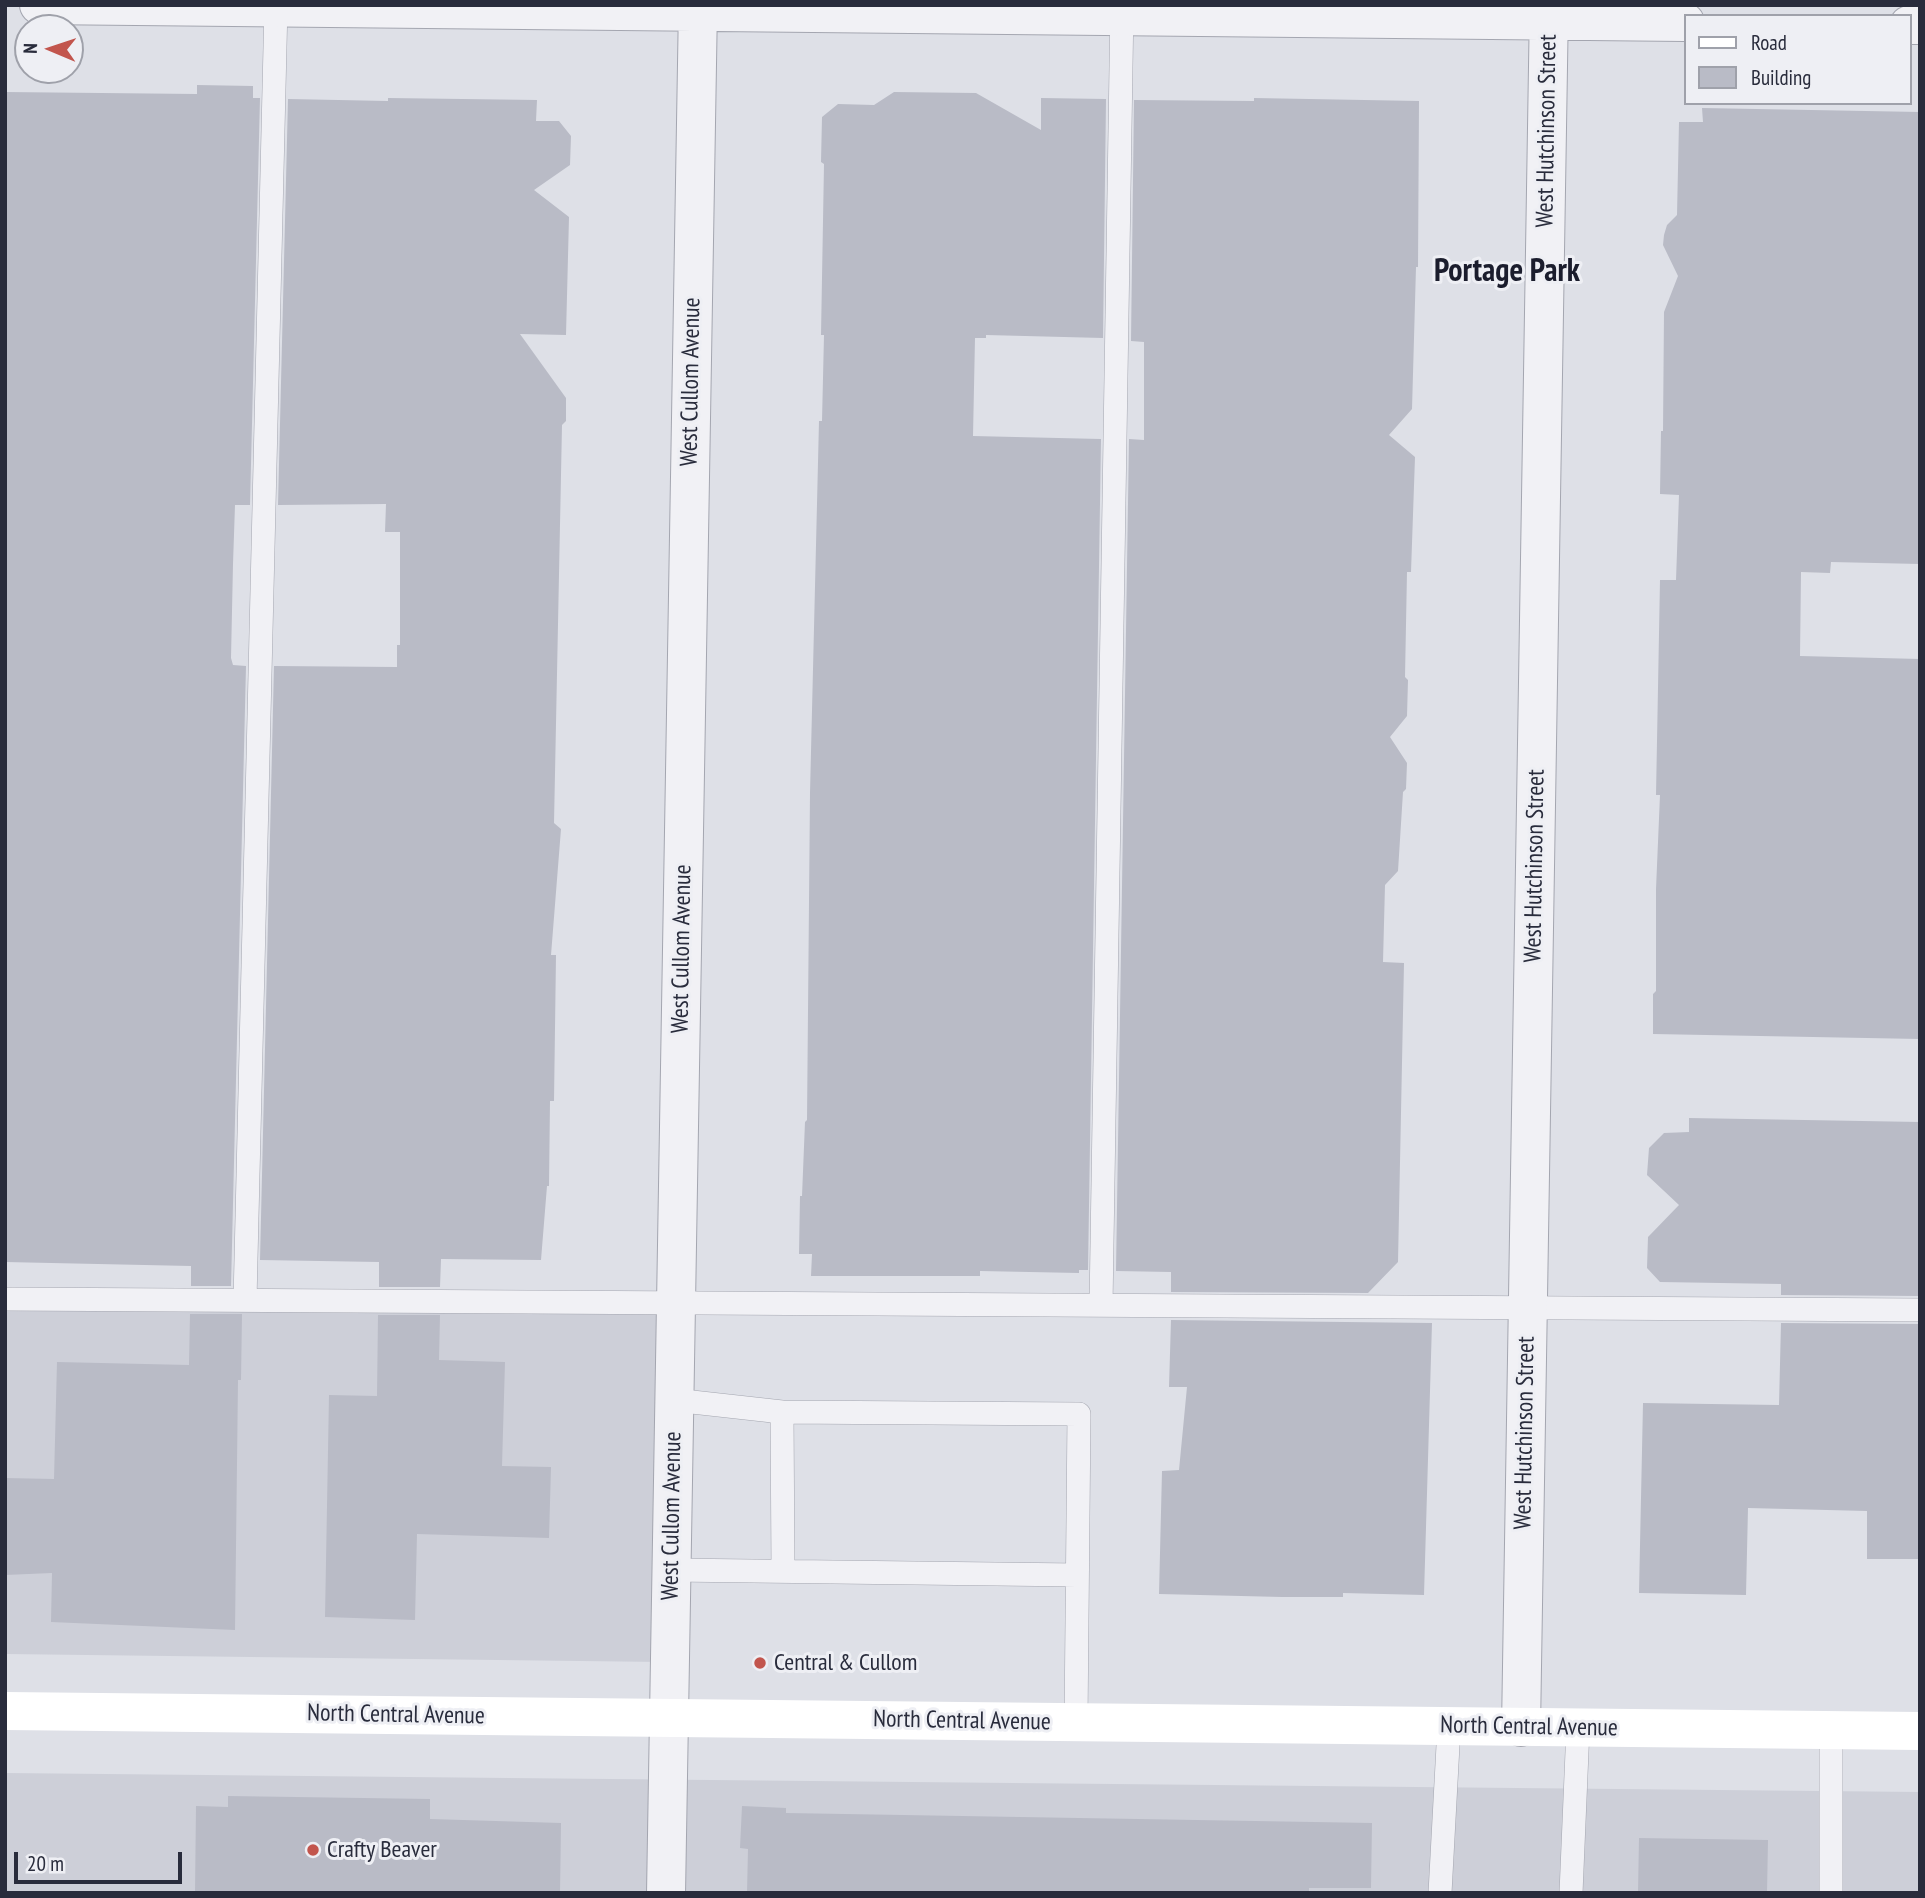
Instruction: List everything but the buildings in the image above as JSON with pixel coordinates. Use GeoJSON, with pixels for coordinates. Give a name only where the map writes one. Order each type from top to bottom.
{"type":"FeatureCollection","features":[{"type":"Feature","properties":{"kind":"main road","name":"North Central Avenue"},"geometry":{"type":"LineString","coordinates":[[5,1712],[1920,1731]]}},
{"type":"Feature","properties":{"kind":"street"},"geometry":{"type":"LineString","coordinates":[[39,5],[1549,13],[1684,22]]}},
{"type":"Feature","properties":{"kind":"street","name":"West Cullom Avenue"},"geometry":{"type":"LineString","coordinates":[[666,1893],[698,9]]}},
{"type":"Feature","properties":{"kind":"street","name":"West Hutchinson Street"},"geometry":{"type":"LineString","coordinates":[[1521,1727],[1549,13]]}},
{"type":"Feature","properties":{"kind":"lane"},"geometry":{"type":"LineString","coordinates":[[245,1300],[276,7]]}},
{"type":"Feature","properties":{"kind":"lane"},"geometry":{"type":"LineString","coordinates":[[1101,1305],[1121,11]]}},
{"type":"Feature","properties":{"kind":"lane"},"geometry":{"type":"LineString","coordinates":[[5,1299],[1920,1310]]}},
{"type":"Feature","properties":{"kind":"lane"},"geometry":{"type":"LineString","coordinates":[[674,1399],[782,1412],[1079,1414],[1076,1723]]}},
{"type":"Feature","properties":{"kind":"lane"},"geometry":{"type":"LineString","coordinates":[[782,1412],[783,1571]]}},
{"type":"Feature","properties":{"kind":"lane"},"geometry":{"type":"LineString","coordinates":[[672,1570],[1077,1575]]}},
{"type":"Feature","properties":{"kind":"lane"},"geometry":{"type":"LineString","coordinates":[[1440,1893],[1449,1727]]}},
{"type":"Feature","properties":{"kind":"lane"},"geometry":{"type":"LineString","coordinates":[[1571,1893],[1578,1728]]}},
{"type":"Feature","properties":{"kind":"lane"},"geometry":{"type":"LineString","coordinates":[[1831,1730],[1831,1893]]}},
{"type":"Feature","properties":{"kind":"shaded area"},"geometry":{"type":"Polygon","coordinates":[[[5,1297],[667,1305],[662,1662],[5,1654],[5,1297]]]}},
{"type":"Feature","properties":{"kind":"shaded area"},"geometry":{"type":"Polygon","coordinates":[[[5,1773],[1920,1792],[1920,1893],[5,1893],[5,1773]]]}},
{"type":"Feature","properties":{"kind":"place","name":"Central & Cullom"},"geometry":{"type":"Point","coordinates":[760,1663]}},
{"type":"Feature","properties":{"kind":"place","name":"Crafty Beaver"},"geometry":{"type":"Point","coordinates":[313,1850]}},
{"type":"Feature","properties":{"kind":"district","name":"Portage Park"},"geometry":{"type":"Point","coordinates":[1507,272]}}]}
